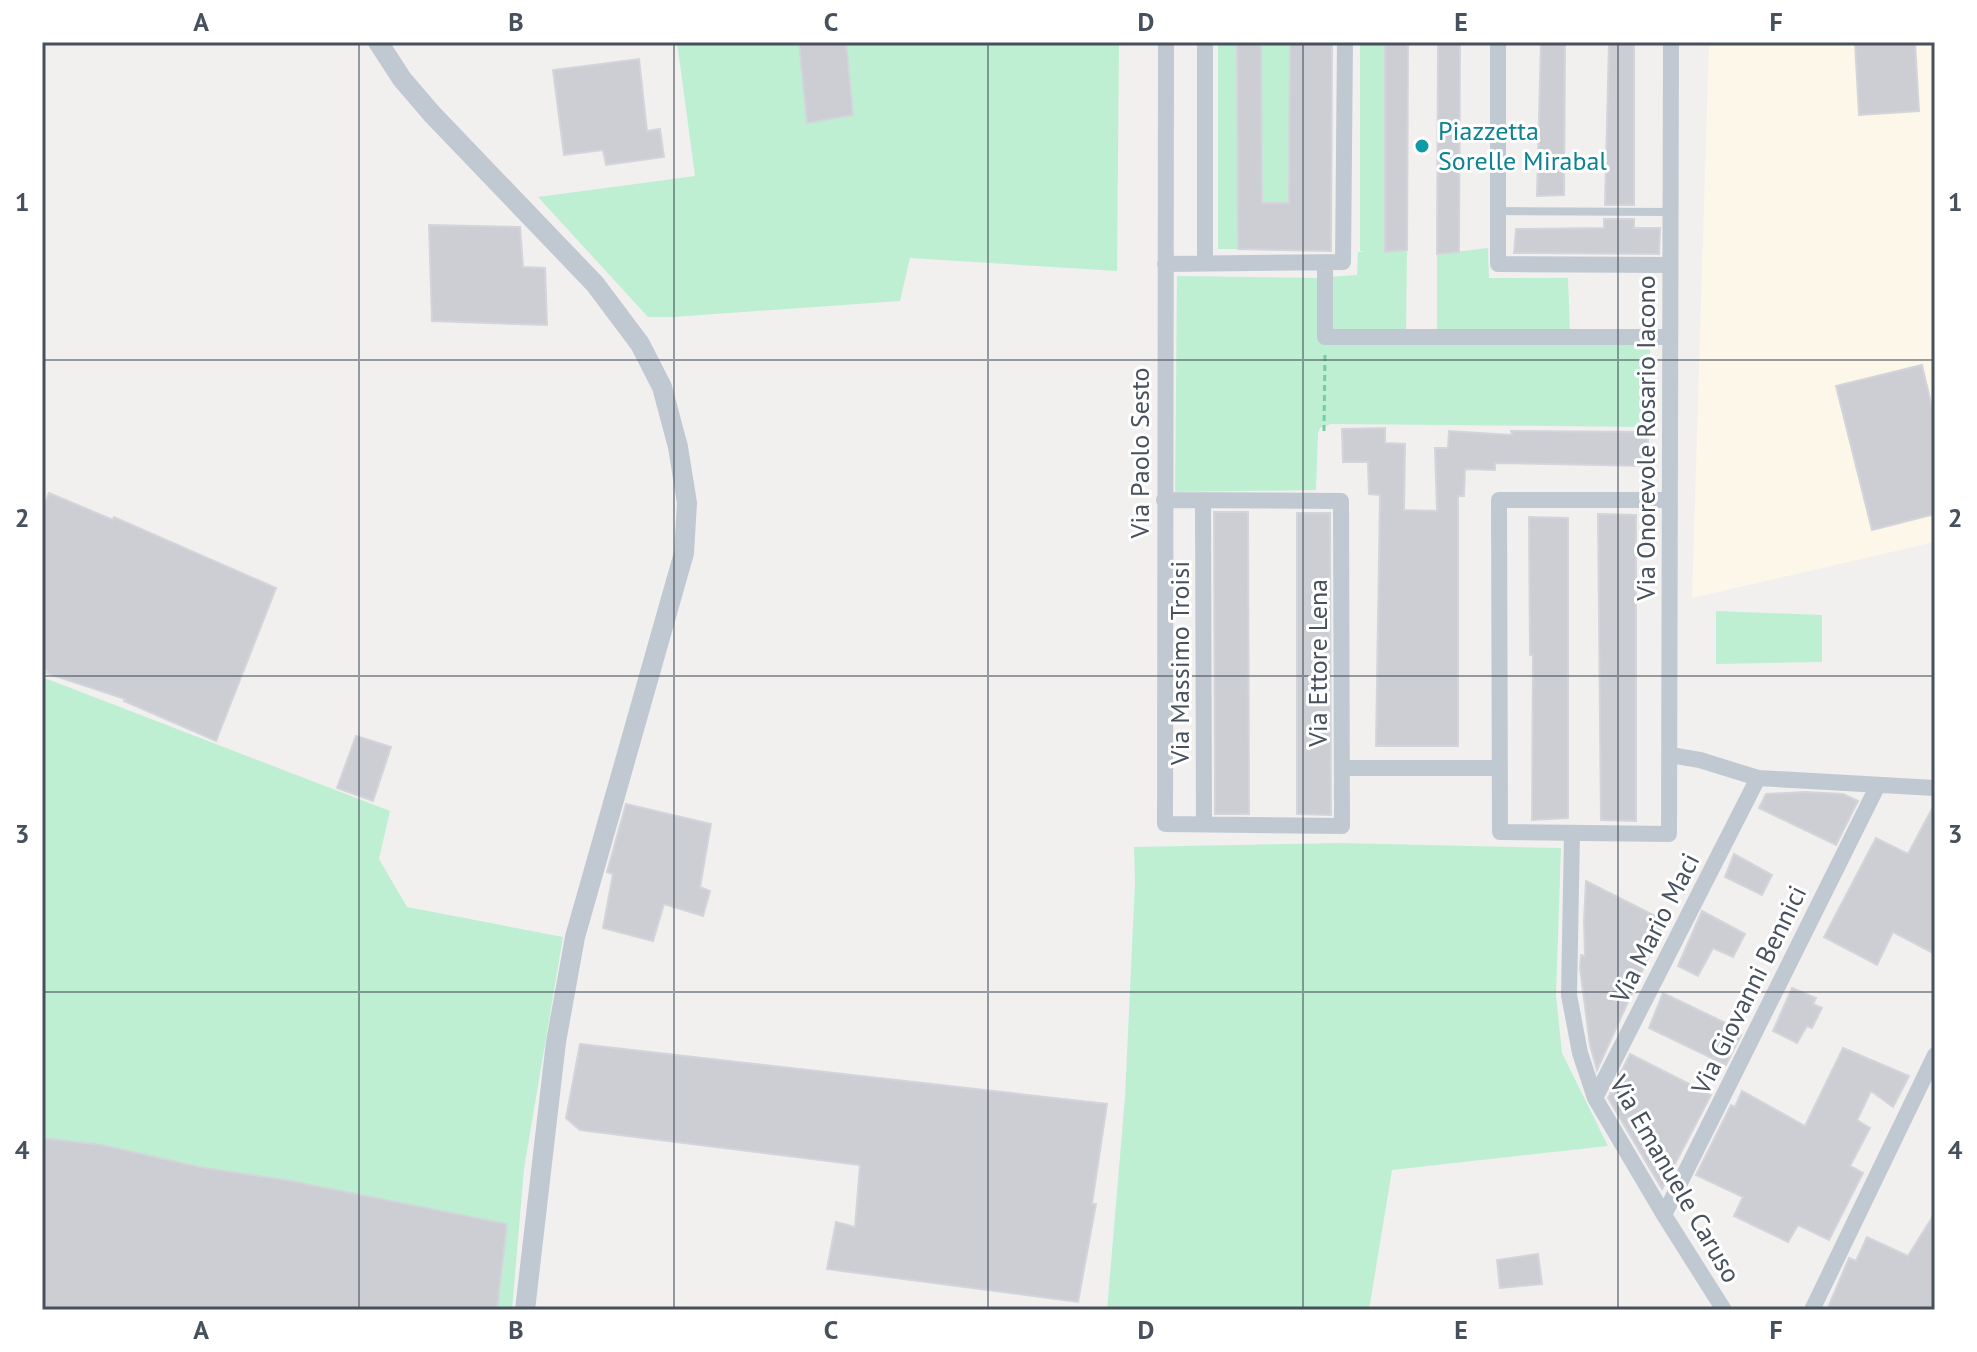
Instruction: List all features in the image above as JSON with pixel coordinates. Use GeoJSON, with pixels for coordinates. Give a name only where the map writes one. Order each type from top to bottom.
{"type":"FeatureCollection","features":[{"type":"Feature","properties":{"kind":"street"},"geometry":{"type":"LineString","coordinates":[[378,42],[402,79],[432,114],[595,284],[640,344],[662,387],[678,447],[687,503],[684,553],[575,937],[556,1042],[525,1310]]}},
{"type":"Feature","properties":{"kind":"street","name":"Via Paolo Sesto"},"geometry":{"type":"LineString","coordinates":[[1166,42],[1165,824],[1204,824]]}},
{"type":"Feature","properties":{"kind":"street"},"geometry":{"type":"LineString","coordinates":[[1205,42],[1205,263]]}},
{"type":"Feature","properties":{"kind":"street"},"geometry":{"type":"LineString","coordinates":[[1165,264],[1343,262],[1345,42]]}},
{"type":"Feature","properties":{"kind":"street"},"geometry":{"type":"LineString","coordinates":[[1498,42],[1498,264],[1670,265]]}},
{"type":"Feature","properties":{"kind":"street","name":"Via Onorevole Rosario Iacono"},"geometry":{"type":"LineString","coordinates":[[1572,833],[1669,834],[1671,42]]}},
{"type":"Feature","properties":{"kind":"street"},"geometry":{"type":"LineString","coordinates":[[1325,262],[1325,337],[1670,337]]}},
{"type":"Feature","properties":{"kind":"street"},"geometry":{"type":"LineString","coordinates":[[1164,500],[1203,500]]}},
{"type":"Feature","properties":{"kind":"street","name":"Via Ettore Lena"},"geometry":{"type":"LineString","coordinates":[[1203,500],[1341,501],[1342,768],[1342,826],[1204,824]]}},
{"type":"Feature","properties":{"kind":"street","name":"Via Massimo Troisi"},"geometry":{"type":"LineString","coordinates":[[1203,500],[1204,824]]}},
{"type":"Feature","properties":{"kind":"street"},"geometry":{"type":"LineString","coordinates":[[1572,833],[1500,832],[1499,500],[1670,500]]}},
{"type":"Feature","properties":{"kind":"street"},"geometry":{"type":"LineString","coordinates":[[1670,755],[1700,760],[1758,778],[1935,788]]}},
{"type":"Feature","properties":{"kind":"street"},"geometry":{"type":"LineString","coordinates":[[1342,768],[1500,768]]}},
{"type":"Feature","properties":{"kind":"street","name":"Via Mario Maci"},"geometry":{"type":"LineString","coordinates":[[1595,1098],[1758,778]]}},
{"type":"Feature","properties":{"kind":"street","name":"Via Giovanni Bennici"},"geometry":{"type":"LineString","coordinates":[[1664,1215],[1877,787]]}},
{"type":"Feature","properties":{"kind":"street","name":"Via Emanuele Caruso"},"geometry":{"type":"LineString","coordinates":[[1572,833],[1569,995],[1580,1053],[1595,1098],[1724,1310]]}},
{"type":"Feature","properties":{"kind":"street"},"geometry":{"type":"LineString","coordinates":[[1812,1310],[1935,1055]]}},
{"type":"Feature","properties":{"kind":"lane"},"geometry":{"type":"LineString","coordinates":[[1498,211],[1670,212]]}},
{"type":"Feature","properties":{"kind":"path"},"geometry":{"type":"LineString","coordinates":[[1324,431],[1325,337]]}},
{"type":"Feature","properties":{"kind":"shaded area"},"geometry":{"type":"Polygon","coordinates":[[[1709,42],[1935,42],[1935,542],[1692,598],[1709,42]]]}},
{"type":"Feature","properties":{"kind":"green space"},"geometry":{"type":"Polygon","coordinates":[[[677,42],[1119,42],[1117,271],[910,258],[900,301],[648,317],[538,197],[695,176],[677,42]]]}},
{"type":"Feature","properties":{"kind":"green space"},"geometry":{"type":"Polygon","coordinates":[[[1218,42],[1237,42],[1238,249],[1218,249],[1218,42]]]}},
{"type":"Feature","properties":{"kind":"green space"},"geometry":{"type":"Polygon","coordinates":[[[1261,42],[1290,42],[1288,250],[1262,250],[1261,42]]]}},
{"type":"Feature","properties":{"kind":"green space"},"geometry":{"type":"Polygon","coordinates":[[[1360,42],[1385,42],[1385,250],[1407,250],[1406,333],[1329,333],[1328,277],[1357,275],[1358,252],[1364,252],[1360,251],[1360,42]]]}},
{"type":"Feature","properties":{"kind":"green space"},"geometry":{"type":"Polygon","coordinates":[[[1488,248],[1489,278],[1568,278],[1570,332],[1437,333],[1437,254],[1488,248]]]}},
{"type":"Feature","properties":{"kind":"green space"},"geometry":{"type":"Polygon","coordinates":[[[1177,276],[1317,278],[1321,338],[1650,343],[1649,427],[1331,424],[1320,428],[1318,433],[1316,490],[1175,492],[1177,276]]]}},
{"type":"Feature","properties":{"kind":"green space"},"geometry":{"type":"Polygon","coordinates":[[[1716,611],[1822,615],[1822,662],[1716,664],[1716,611]]]}},
{"type":"Feature","properties":{"kind":"green space"},"geometry":{"type":"Polygon","coordinates":[[[42,677],[390,811],[379,859],[407,907],[563,937],[524,1169],[512,1310],[42,1310],[42,677]]]}},
{"type":"Feature","properties":{"kind":"green space"},"geometry":{"type":"Polygon","coordinates":[[[1339,843],[1561,848],[1556,995],[1562,1053],[1608,1146],[1392,1170],[1369,1310],[1107,1310],[1125,1097],[1134,847],[1339,843]]]}},
{"type":"Feature","properties":{"kind":"building"},"geometry":{"type":"Polygon","coordinates":[[[799,42],[846,42],[853,115],[807,123],[799,42]]]}},
{"type":"Feature","properties":{"kind":"building"},"geometry":{"type":"Polygon","coordinates":[[[1237,42],[1261,42],[1262,203],[1289,203],[1290,42],[1332,42],[1331,251],[1238,249],[1237,42]]]}},
{"type":"Feature","properties":{"kind":"building"},"geometry":{"type":"Polygon","coordinates":[[[1385,42],[1408,42],[1407,250],[1385,252],[1385,42]]]}},
{"type":"Feature","properties":{"kind":"building"},"geometry":{"type":"Polygon","coordinates":[[[1438,42],[1460,42],[1459,252],[1437,254],[1438,42]]]}},
{"type":"Feature","properties":{"kind":"building"},"geometry":{"type":"Polygon","coordinates":[[[1541,42],[1565,42],[1564,195],[1537,196],[1541,42]]]}},
{"type":"Feature","properties":{"kind":"building"},"geometry":{"type":"Polygon","coordinates":[[[1609,42],[1634,42],[1634,205],[1605,205],[1609,42]]]}},
{"type":"Feature","properties":{"kind":"building"},"geometry":{"type":"Polygon","coordinates":[[[1855,42],[1915,42],[1919,111],[1859,115],[1855,42]]]}},
{"type":"Feature","properties":{"kind":"building"},"geometry":{"type":"Polygon","coordinates":[[[639,59],[647,131],[660,129],[664,157],[606,165],[603,150],[564,155],[553,70],[639,59]]]}},
{"type":"Feature","properties":{"kind":"building"},"geometry":{"type":"Polygon","coordinates":[[[1604,219],[1634,219],[1634,228],[1660,228],[1659,254],[1514,253],[1516,229],[1604,228],[1604,219]]]}},
{"type":"Feature","properties":{"kind":"building"},"geometry":{"type":"Polygon","coordinates":[[[429,225],[520,227],[523,267],[545,268],[547,325],[432,321],[429,225]]]}},
{"type":"Feature","properties":{"kind":"building"},"geometry":{"type":"Polygon","coordinates":[[[1922,365],[1935,420],[1935,514],[1872,530],[1836,386],[1922,365]]]}},
{"type":"Feature","properties":{"kind":"building"},"geometry":{"type":"Polygon","coordinates":[[[1385,428],[1385,443],[1405,444],[1404,510],[1437,511],[1435,448],[1448,448],[1449,431],[1512,435],[1511,431],[1648,432],[1648,466],[1495,463],[1495,470],[1465,469],[1464,496],[1458,496],[1458,746],[1376,746],[1380,495],[1369,494],[1368,462],[1343,462],[1342,429],[1385,428]]]}},
{"type":"Feature","properties":{"kind":"building"},"geometry":{"type":"Polygon","coordinates":[[[49,493],[113,520],[114,517],[276,588],[216,741],[125,699],[46,673],[42,669],[42,510],[49,493]]]}},
{"type":"Feature","properties":{"kind":"building"},"geometry":{"type":"Polygon","coordinates":[[[1214,512],[1248,512],[1249,814],[1215,814],[1214,512]]]}},
{"type":"Feature","properties":{"kind":"building"},"geometry":{"type":"Polygon","coordinates":[[[1297,513],[1330,513],[1331,815],[1297,814],[1297,513]]]}},
{"type":"Feature","properties":{"kind":"building"},"geometry":{"type":"Polygon","coordinates":[[[1598,514],[1636,515],[1636,821],[1601,820],[1598,514]]]}},
{"type":"Feature","properties":{"kind":"building"},"geometry":{"type":"Polygon","coordinates":[[[1529,517],[1568,518],[1568,818],[1532,820],[1533,655],[1530,655],[1529,517]]]}},
{"type":"Feature","properties":{"kind":"building"},"geometry":{"type":"Polygon","coordinates":[[[356,736],[391,747],[373,801],[337,788],[356,736]]]}},
{"type":"Feature","properties":{"kind":"building"},"geometry":{"type":"Polygon","coordinates":[[[1766,794],[1843,794],[1858,801],[1836,845],[1759,808],[1766,794]]]}},
{"type":"Feature","properties":{"kind":"building"},"geometry":{"type":"Polygon","coordinates":[[[1935,803],[1935,954],[1893,932],[1877,965],[1824,937],[1876,838],[1908,854],[1935,803]]]}},
{"type":"Feature","properties":{"kind":"building"},"geometry":{"type":"Polygon","coordinates":[[[626,804],[711,824],[700,887],[710,891],[703,916],[664,904],[653,941],[603,928],[613,874],[607,872],[626,804]]]}},
{"type":"Feature","properties":{"kind":"building"},"geometry":{"type":"Polygon","coordinates":[[[1734,854],[1772,875],[1762,895],[1725,877],[1734,854]]]}},
{"type":"Feature","properties":{"kind":"building"},"geometry":{"type":"Polygon","coordinates":[[[1586,881],[1665,921],[1597,1070],[1590,1045],[1580,968],[1581,955],[1585,956],[1586,881]]]}},
{"type":"Feature","properties":{"kind":"building"},"geometry":{"type":"Polygon","coordinates":[[[1702,911],[1745,934],[1733,957],[1713,948],[1698,976],[1678,966],[1702,911]]]}},
{"type":"Feature","properties":{"kind":"building"},"geometry":{"type":"Polygon","coordinates":[[[1792,988],[1816,998],[1813,1004],[1822,1008],[1812,1028],[1807,1026],[1797,1043],[1773,1031],[1792,988]]]}},
{"type":"Feature","properties":{"kind":"building"},"geometry":{"type":"Polygon","coordinates":[[[1663,993],[1734,1027],[1741,1035],[1726,1065],[1649,1028],[1663,993]]]}},
{"type":"Feature","properties":{"kind":"building"},"geometry":{"type":"Polygon","coordinates":[[[580,1044],[1107,1104],[1092,1204],[1096,1204],[1078,1302],[827,1269],[836,1222],[855,1227],[860,1165],[580,1130],[566,1118],[580,1044]]]}},
{"type":"Feature","properties":{"kind":"building"},"geometry":{"type":"Polygon","coordinates":[[[1843,1048],[1909,1076],[1893,1107],[1871,1091],[1857,1120],[1870,1128],[1850,1166],[1863,1173],[1829,1240],[1798,1225],[1788,1242],[1734,1216],[1743,1197],[1696,1175],[1731,1105],[1735,1107],[1742,1091],[1805,1126],[1843,1048]]]}},
{"type":"Feature","properties":{"kind":"building"},"geometry":{"type":"Polygon","coordinates":[[[1630,1054],[1711,1095],[1662,1189],[1608,1098],[1630,1054]]]}},
{"type":"Feature","properties":{"kind":"building"},"geometry":{"type":"Polygon","coordinates":[[[42,1138],[102,1145],[199,1167],[291,1181],[507,1224],[497,1310],[42,1310],[42,1138]]]}},
{"type":"Feature","properties":{"kind":"building"},"geometry":{"type":"Polygon","coordinates":[[[1935,1213],[1935,1310],[1827,1310],[1849,1258],[1856,1261],[1867,1237],[1908,1256],[1935,1213]]]}},
{"type":"Feature","properties":{"kind":"building"},"geometry":{"type":"Polygon","coordinates":[[[1538,1254],[1542,1284],[1500,1288],[1497,1260],[1538,1254]]]}},
{"type":"Feature","properties":{"kind":"place","name":"Piazzetta Sorelle Mirabal"},"geometry":{"type":"Point","coordinates":[1422,146]}}]}
